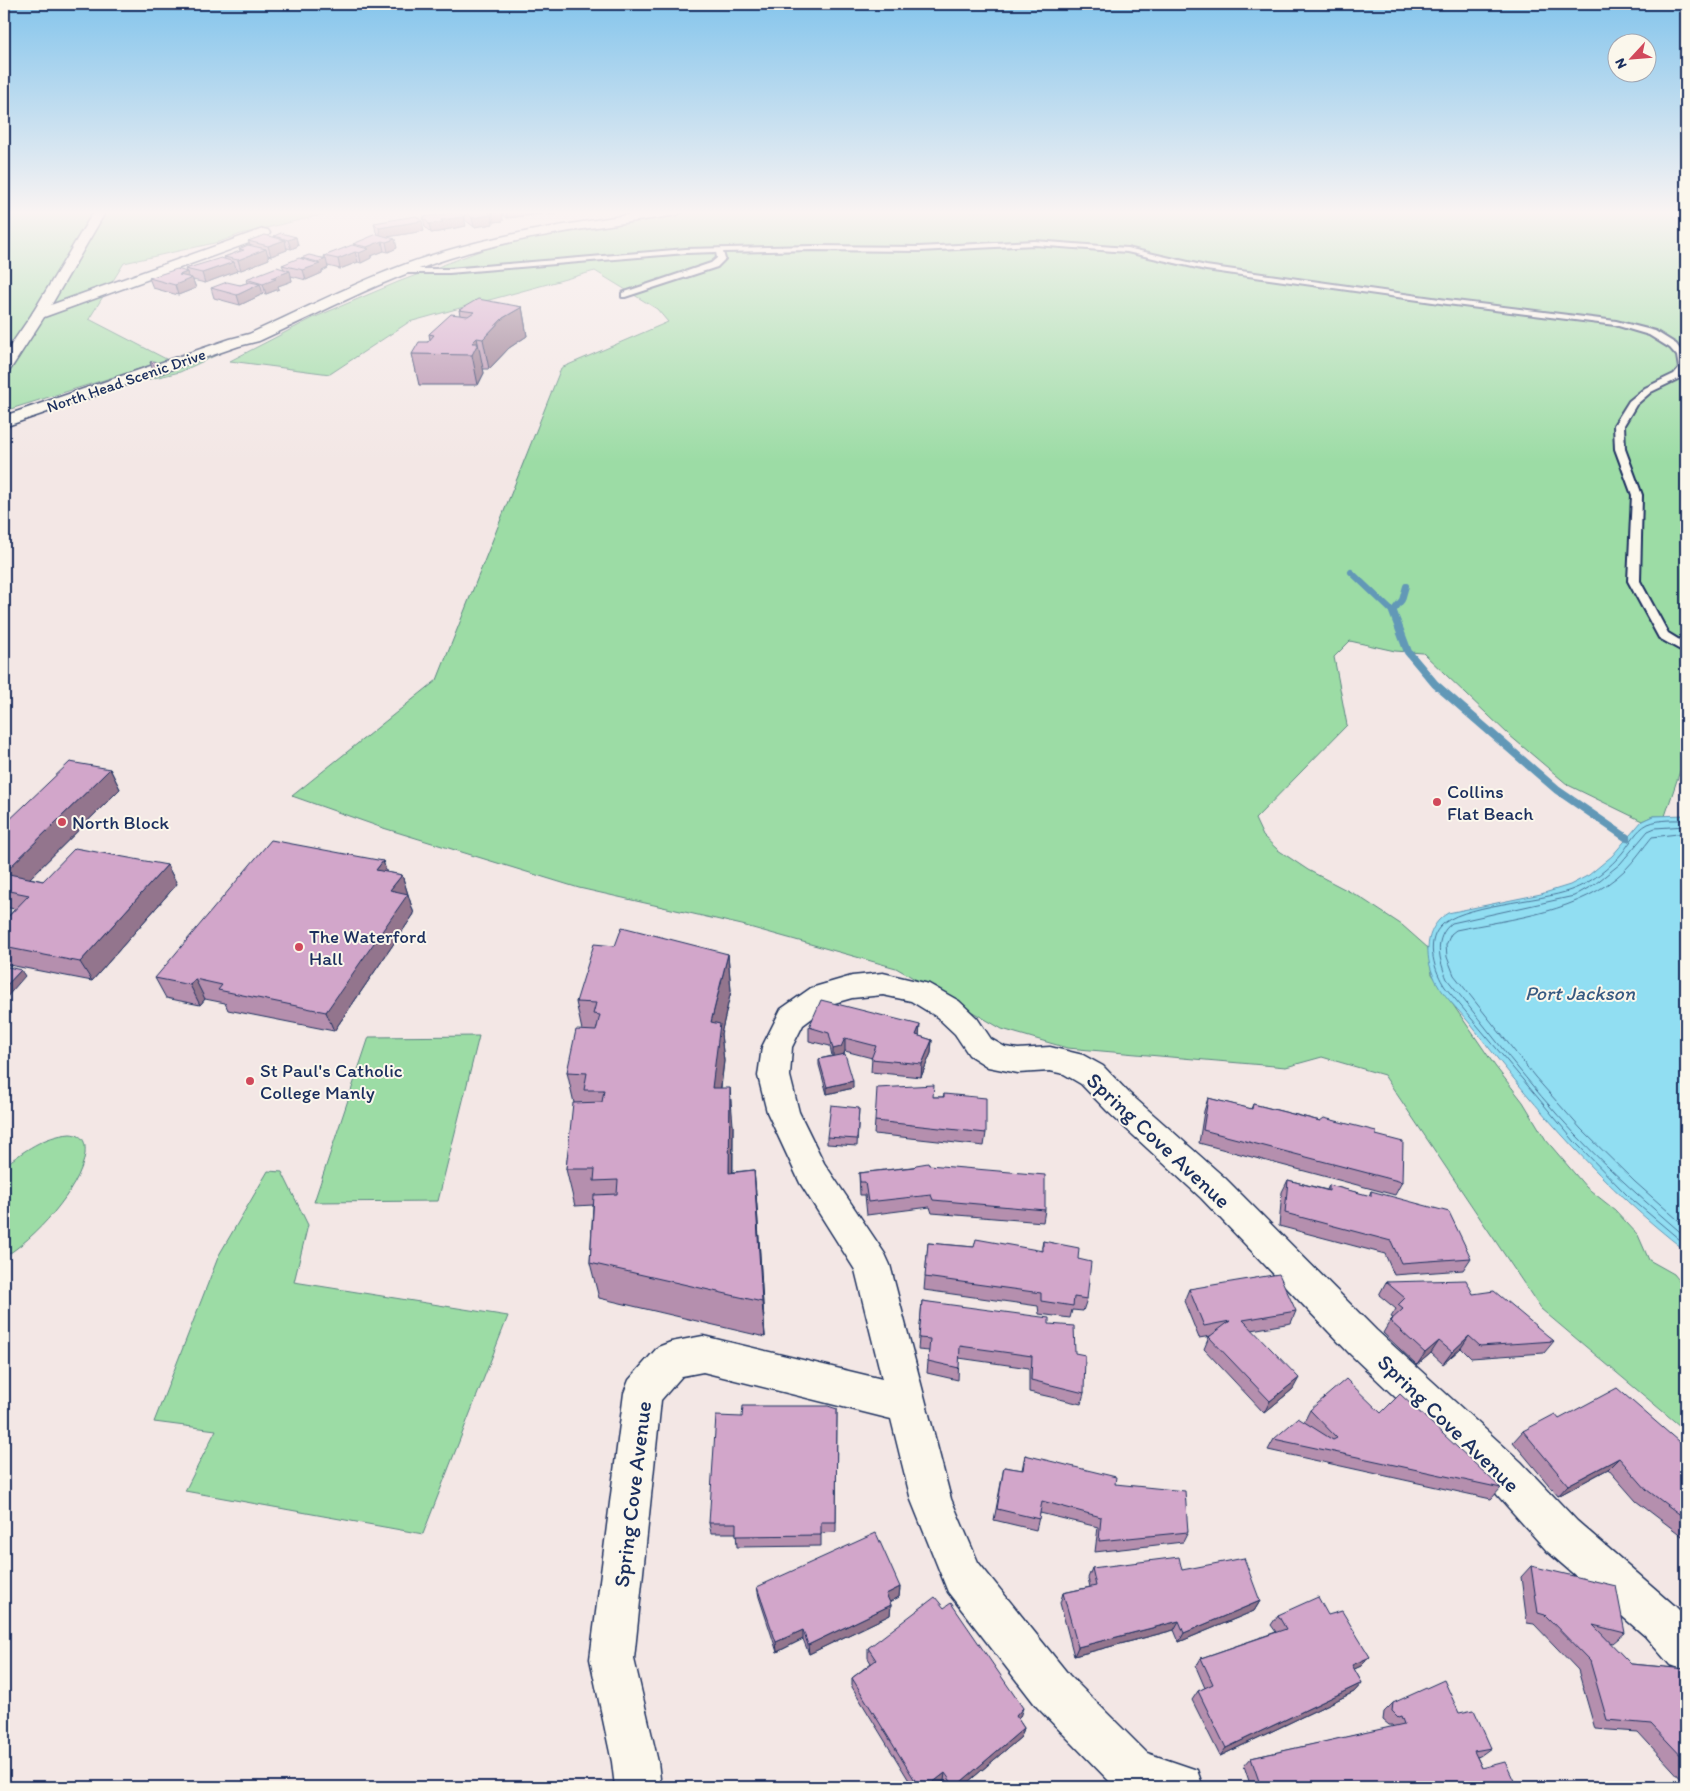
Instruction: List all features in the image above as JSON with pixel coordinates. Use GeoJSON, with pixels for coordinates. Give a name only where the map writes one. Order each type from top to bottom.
{"type":"FeatureCollection","features":[{"type":"Feature","properties":{"kind":"street"},"geometry":{"type":"LineString","coordinates":[[4,367],[51,295]]}},
{"type":"Feature","properties":{"kind":"street"},"geometry":{"type":"LineString","coordinates":[[39,314],[93,295]]}},
{"type":"Feature","properties":{"kind":"street","name":"North Head Scenic Drive"},"geometry":{"type":"LineString","coordinates":[[4,422],[60,403],[178,375],[220,358],[244,346],[254,338],[351,295]]}},
{"type":"Feature","properties":{"kind":"street","name":"Spring Cove Avenue"},"geometry":{"type":"LineString","coordinates":[[1180,1787],[1133,1772],[1053,1691],[963,1577],[931,1500],[872,1265],[812,1173],[783,1112],[774,1076],[777,1047],[792,1017],[821,996],[852,986],[883,984],[919,992],[948,1009],[966,1026],[980,1047],[999,1058],[1018,1061],[1050,1058],[1072,1064],[1092,1075],[1118,1102],[1213,1188],[1363,1342],[1507,1476],[1562,1536],[1660,1621],[1686,1649]]}},
{"type":"Feature","properties":{"kind":"street","name":"Spring Cove Avenue"},"geometry":{"type":"LineString","coordinates":[[638,1787],[636,1762],[612,1659],[643,1393],[671,1360],[703,1354],[907,1404]]}},
{"type":"Feature","properties":{"kind":"lane"},"geometry":{"type":"LineString","coordinates":[[1394,295],[1606,322],[1652,333],[1673,346],[1681,356],[1682,368],[1677,376],[1648,390],[1632,403],[1619,425],[1620,449],[1637,495],[1634,581],[1663,635],[1686,649]]}},
{"type":"Feature","properties":{"kind":"green space"},"geometry":{"type":"Polygon","coordinates":[[[4,295],[104,295],[89,319],[168,360],[4,411],[4,295]]]}},
{"type":"Feature","properties":{"kind":"green space"},"geometry":{"type":"Polygon","coordinates":[[[368,295],[509,295],[409,322],[330,374],[230,361],[313,318],[368,295]]]}},
{"type":"Feature","properties":{"kind":"green space"},"geometry":{"type":"Polygon","coordinates":[[[633,295],[1686,295],[1686,753],[1665,816],[1653,816],[1642,821],[1568,785],[1509,735],[1423,653],[1395,651],[1350,641],[1334,657],[1347,725],[1255,819],[1263,836],[1278,850],[1308,870],[1358,896],[1402,925],[1428,948],[1432,974],[1495,1066],[1523,1102],[1546,1140],[1586,1187],[1615,1210],[1638,1235],[1649,1260],[1674,1274],[1686,1289],[1686,1431],[1541,1309],[1384,1075],[1322,1057],[1286,1067],[1067,1048],[1002,1029],[896,968],[742,925],[579,888],[380,827],[292,796],[437,680],[561,368],[668,322],[657,309],[633,295]]]}},
{"type":"Feature","properties":{"kind":"green space"},"geometry":{"type":"Polygon","coordinates":[[[221,353],[180,372],[120,386],[221,353]]]}},
{"type":"Feature","properties":{"kind":"green space"},"geometry":{"type":"Polygon","coordinates":[[[479,1036],[438,1201],[314,1202],[369,1037],[479,1036]]]}},
{"type":"Feature","properties":{"kind":"green space"},"geometry":{"type":"Polygon","coordinates":[[[70,1134],[81,1137],[85,1146],[81,1168],[74,1183],[65,1198],[41,1226],[16,1249],[4,1257],[4,1166],[43,1141],[70,1134]]]}},
{"type":"Feature","properties":{"kind":"green space"},"geometry":{"type":"Polygon","coordinates":[[[268,1171],[282,1172],[308,1225],[294,1282],[508,1316],[423,1534],[185,1491],[216,1430],[154,1422],[219,1255],[268,1171]]]}},
{"type":"Feature","properties":{"kind":"water","name":"Port Jackson"},"geometry":{"type":"Polygon","coordinates":[[[1686,815],[1686,1251],[1656,1227],[1600,1175],[1523,1090],[1440,988],[1432,972],[1428,947],[1429,939],[1436,924],[1448,913],[1541,894],[1570,885],[1589,875],[1612,856],[1642,821],[1653,816],[1686,815]]]}},
{"type":"Feature","properties":{"kind":"building"},"geometry":{"type":"Polygon","coordinates":[[[478,299],[522,307],[503,318],[483,339],[477,338],[472,343],[478,343],[472,355],[412,354],[419,342],[428,342],[434,335],[429,334],[451,314],[468,316],[474,312],[459,310],[478,299]]]}},
{"type":"Feature","properties":{"kind":"building"},"geometry":{"type":"Polygon","coordinates":[[[154,361],[162,366],[158,367],[150,362],[154,361]]]}},
{"type":"Feature","properties":{"kind":"building"},"geometry":{"type":"Polygon","coordinates":[[[70,762],[110,769],[4,873],[4,825],[70,762]]]}},
{"type":"Feature","properties":{"kind":"building","name":"The Waterford Hall"},"geometry":{"type":"Polygon","coordinates":[[[271,840],[383,861],[376,870],[402,875],[390,890],[408,894],[326,1012],[218,990],[222,985],[195,979],[190,985],[155,978],[271,840]]]}},
{"type":"Feature","properties":{"kind":"building"},"geometry":{"type":"Polygon","coordinates":[[[75,848],[167,865],[80,962],[4,947],[4,921],[29,895],[4,890],[4,873],[43,881],[75,848]]]}},
{"type":"Feature","properties":{"kind":"building"},"geometry":{"type":"Polygon","coordinates":[[[622,927],[728,954],[711,1022],[720,1024],[712,1088],[730,1088],[729,1173],[754,1170],[762,1302],[590,1263],[594,1195],[617,1194],[618,1180],[594,1181],[595,1169],[566,1169],[573,1103],[602,1102],[604,1090],[584,1090],[587,1073],[567,1072],[576,1030],[596,1031],[600,1015],[593,1014],[596,1003],[576,1002],[594,944],[615,946],[622,927]]]}},
{"type":"Feature","properties":{"kind":"building"},"geometry":{"type":"Polygon","coordinates":[[[4,966],[21,970],[4,988],[4,966]]]}},
{"type":"Feature","properties":{"kind":"building"},"geometry":{"type":"Polygon","coordinates":[[[821,1000],[920,1025],[916,1035],[932,1040],[922,1064],[871,1059],[876,1046],[845,1038],[841,1047],[833,1049],[829,1033],[809,1027],[821,1000]]]}},
{"type":"Feature","properties":{"kind":"building"},"geometry":{"type":"Polygon","coordinates":[[[845,1054],[853,1081],[827,1087],[819,1059],[845,1054]]]}},
{"type":"Feature","properties":{"kind":"building"},"geometry":{"type":"Polygon","coordinates":[[[934,1085],[933,1097],[944,1097],[944,1094],[986,1098],[986,1133],[875,1121],[877,1088],[934,1085]]]}},
{"type":"Feature","properties":{"kind":"building"},"geometry":{"type":"Polygon","coordinates":[[[1208,1098],[1252,1109],[1253,1104],[1320,1121],[1324,1118],[1376,1131],[1376,1135],[1403,1142],[1402,1182],[1203,1130],[1208,1098]]]}},
{"type":"Feature","properties":{"kind":"building"},"geometry":{"type":"Polygon","coordinates":[[[831,1105],[859,1108],[857,1139],[827,1137],[831,1105]]]}},
{"type":"Feature","properties":{"kind":"building"},"geometry":{"type":"Polygon","coordinates":[[[928,1163],[929,1165],[1045,1175],[1045,1210],[933,1200],[931,1195],[868,1202],[865,1182],[860,1182],[859,1173],[914,1167],[928,1163]]]}},
{"type":"Feature","properties":{"kind":"building"},"geometry":{"type":"Polygon","coordinates":[[[1288,1180],[1329,1191],[1329,1185],[1371,1196],[1371,1191],[1449,1212],[1471,1258],[1401,1263],[1391,1241],[1285,1213],[1288,1180]]]}},
{"type":"Feature","properties":{"kind":"building"},"geometry":{"type":"Polygon","coordinates":[[[976,1239],[1043,1251],[1043,1241],[1079,1248],[1078,1259],[1091,1262],[1087,1299],[1074,1297],[1073,1306],[1041,1301],[1041,1293],[925,1277],[928,1243],[974,1247],[976,1239]]]}},
{"type":"Feature","properties":{"kind":"building"},"geometry":{"type":"Polygon","coordinates":[[[1279,1274],[1296,1311],[1243,1320],[1299,1378],[1270,1401],[1209,1337],[1230,1321],[1204,1326],[1189,1289],[1279,1274]]]}},
{"type":"Feature","properties":{"kind":"building"},"geometry":{"type":"Polygon","coordinates":[[[1466,1280],[1473,1294],[1494,1291],[1554,1341],[1480,1346],[1469,1336],[1452,1352],[1439,1341],[1425,1353],[1390,1321],[1403,1309],[1398,1305],[1405,1298],[1386,1282],[1466,1280]]]}},
{"type":"Feature","properties":{"kind":"building"},"geometry":{"type":"Polygon","coordinates":[[[922,1301],[1049,1318],[1049,1324],[1074,1326],[1075,1353],[1085,1355],[1084,1393],[1031,1380],[1032,1356],[960,1346],[959,1368],[928,1361],[930,1339],[919,1338],[922,1301]]]}},
{"type":"Feature","properties":{"kind":"building"},"geometry":{"type":"Polygon","coordinates":[[[1346,1379],[1381,1413],[1400,1394],[1501,1488],[1274,1439],[1298,1418],[1333,1440],[1337,1438],[1310,1410],[1346,1379]]]}},
{"type":"Feature","properties":{"kind":"building"},"geometry":{"type":"Polygon","coordinates":[[[1617,1388],[1686,1448],[1686,1519],[1647,1490],[1619,1458],[1568,1485],[1523,1431],[1555,1414],[1559,1419],[1617,1388]]]}},
{"type":"Feature","properties":{"kind":"building"},"geometry":{"type":"Polygon","coordinates":[[[743,1406],[828,1406],[837,1409],[836,1522],[821,1522],[821,1535],[736,1536],[736,1523],[709,1523],[716,1416],[742,1417],[743,1406]]]}},
{"type":"Feature","properties":{"kind":"building"},"geometry":{"type":"Polygon","coordinates":[[[1025,1455],[1116,1477],[1115,1484],[1185,1491],[1188,1532],[1099,1541],[1101,1517],[1042,1501],[1039,1519],[997,1509],[1004,1467],[1023,1470],[1025,1455]]]}},
{"type":"Feature","properties":{"kind":"building"},"geometry":{"type":"Polygon","coordinates":[[[876,1533],[900,1587],[886,1594],[891,1605],[808,1645],[803,1630],[776,1642],[757,1587],[876,1533]]]}},
{"type":"Feature","properties":{"kind":"building"},"geometry":{"type":"Polygon","coordinates":[[[1179,1557],[1182,1570],[1244,1558],[1260,1601],[1184,1633],[1179,1621],[1078,1647],[1063,1593],[1096,1586],[1092,1568],[1179,1557]]]}},
{"type":"Feature","properties":{"kind":"building"},"geometry":{"type":"Polygon","coordinates":[[[1531,1566],[1616,1586],[1625,1633],[1593,1625],[1631,1664],[1686,1669],[1686,1761],[1651,1724],[1607,1720],[1590,1661],[1545,1615],[1538,1613],[1531,1566]]]}},
{"type":"Feature","properties":{"kind":"building"},"geometry":{"type":"Polygon","coordinates":[[[935,1597],[944,1608],[951,1603],[1023,1708],[1016,1716],[1024,1728],[955,1787],[945,1773],[927,1787],[919,1787],[852,1678],[876,1660],[868,1648],[935,1597]]]}},
{"type":"Feature","properties":{"kind":"building"},"geometry":{"type":"Polygon","coordinates":[[[1318,1597],[1328,1615],[1342,1611],[1370,1657],[1352,1665],[1362,1683],[1226,1748],[1198,1691],[1213,1684],[1201,1658],[1286,1629],[1278,1615],[1318,1597]]]}},
{"type":"Feature","properties":{"kind":"building"},"geometry":{"type":"Polygon","coordinates":[[[1444,1680],[1459,1713],[1474,1710],[1491,1748],[1474,1751],[1482,1768],[1505,1762],[1517,1787],[1261,1787],[1251,1758],[1404,1724],[1401,1716],[1398,1717],[1392,1711],[1393,1703],[1444,1680]]]}},
{"type":"Feature","properties":{"kind":"waterway"},"geometry":{"type":"LineString","coordinates":[[1351,572],[1393,612]]}},
{"type":"Feature","properties":{"kind":"waterway"},"geometry":{"type":"LineString","coordinates":[[1393,611],[1402,600],[1406,586]]}},
{"type":"Feature","properties":{"kind":"waterway"},"geometry":{"type":"LineString","coordinates":[[1393,612],[1408,652],[1435,684],[1557,790],[1627,838]]}},
{"type":"Feature","properties":{"kind":"place","name":"Collins Flat Beach"},"geometry":{"type":"Point","coordinates":[1437,802]}},
{"type":"Feature","properties":{"kind":"place","name":"North Block"},"geometry":{"type":"Point","coordinates":[62,822]}},
{"type":"Feature","properties":{"kind":"place","name":"The Waterford Hall"},"geometry":{"type":"Point","coordinates":[299,947]}},
{"type":"Feature","properties":{"kind":"place","name":"St Paul's Catholic College Manly"},"geometry":{"type":"Point","coordinates":[250,1081]}}]}
